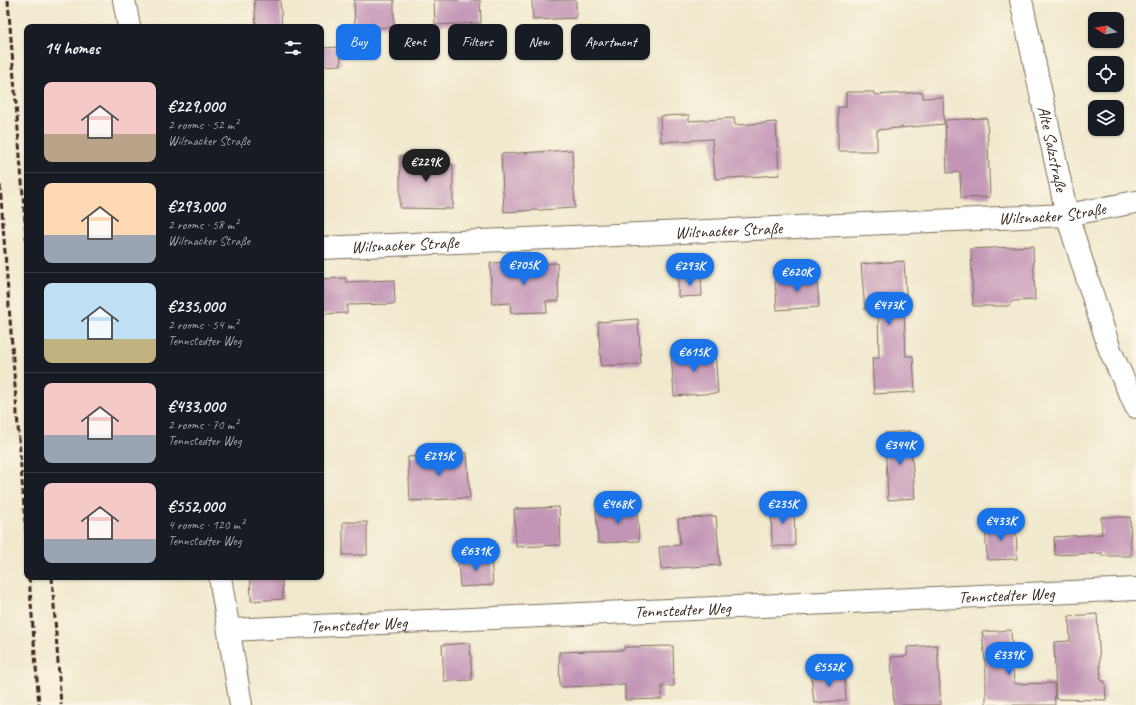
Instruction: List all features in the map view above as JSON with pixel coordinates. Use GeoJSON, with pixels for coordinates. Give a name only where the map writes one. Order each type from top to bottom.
{"type":"FeatureCollection","features":[{"type":"Feature","properties":{"kind":"street"},"geometry":{"type":"LineString","coordinates":[[124,0],[128,24]]}},
{"type":"Feature","properties":{"kind":"street","name":"Alte Salzstraße"},"geometry":{"type":"LineString","coordinates":[[1021,0],[1067,215],[1110,350],[1136,407]]}},
{"type":"Feature","properties":{"kind":"street","name":"Wilsnacker Straße"},"geometry":{"type":"LineString","coordinates":[[324,248],[1067,215],[1136,202]]}},
{"type":"Feature","properties":{"kind":"street"},"geometry":{"type":"LineString","coordinates":[[221,580],[241,705]]}},
{"type":"Feature","properties":{"kind":"street","name":"Tennstedter Weg"},"geometry":{"type":"LineString","coordinates":[[229,630],[1136,589]]}},
{"type":"Feature","properties":{"kind":"building"},"geometry":{"type":"Polygon","coordinates":[[[254,0],[280,0],[282,24],[256,24],[254,0]]]}},
{"type":"Feature","properties":{"kind":"building"},"geometry":{"type":"Polygon","coordinates":[[[354,0],[394,0],[394,24],[389,24],[389,27],[381,27],[381,24],[355,24],[354,0]]]}},
{"type":"Feature","properties":{"kind":"building"},"geometry":{"type":"Polygon","coordinates":[[[434,0],[480,0],[481,23],[435,24],[434,0]]]}},
{"type":"Feature","properties":{"kind":"building"},"geometry":{"type":"Polygon","coordinates":[[[532,0],[576,0],[576,18],[533,20],[532,0]]]}},
{"type":"Feature","properties":{"kind":"building"},"geometry":{"type":"Polygon","coordinates":[[[336,47],[336,60],[341,60],[341,65],[324,66],[324,48],[336,47]]]}},
{"type":"Feature","properties":{"kind":"building"},"geometry":{"type":"Polygon","coordinates":[[[846,92],[874,92],[874,95],[923,92],[923,98],[943,97],[944,124],[877,130],[877,151],[838,151],[838,107],[846,107],[846,92]]]}},
{"type":"Feature","properties":{"kind":"building"},"geometry":{"type":"Polygon","coordinates":[[[689,115],[689,121],[734,118],[735,125],[776,122],[779,175],[715,179],[712,139],[661,142],[660,116],[689,115]]]}},
{"type":"Feature","properties":{"kind":"building"},"geometry":{"type":"Polygon","coordinates":[[[987,118],[990,197],[961,198],[960,172],[947,173],[945,120],[987,118]]]}},
{"type":"Feature","properties":{"kind":"building"},"geometry":{"type":"Polygon","coordinates":[[[572,150],[575,208],[504,212],[501,154],[572,150]]]}},
{"type":"Feature","properties":{"kind":"building"},"geometry":{"type":"Polygon","coordinates":[[[400,156],[437,156],[438,164],[453,164],[453,209],[400,208],[400,156]]]}},
{"type":"Feature","properties":{"kind":"building"},"geometry":{"type":"Polygon","coordinates":[[[1033,246],[1035,300],[1013,301],[1008,306],[973,306],[971,249],[1033,246]]]}},
{"type":"Feature","properties":{"kind":"building"},"geometry":{"type":"Polygon","coordinates":[[[904,261],[907,307],[904,307],[906,356],[913,356],[915,392],[874,394],[872,358],[879,358],[878,309],[865,310],[861,264],[904,261]]]}},
{"type":"Feature","properties":{"kind":"building"},"geometry":{"type":"Polygon","coordinates":[[[514,262],[515,265],[557,263],[559,301],[546,301],[547,312],[511,313],[510,303],[492,304],[490,263],[514,262]]]}},
{"type":"Feature","properties":{"kind":"building"},"geometry":{"type":"Polygon","coordinates":[[[701,276],[702,296],[678,297],[678,277],[701,276]]]}},
{"type":"Feature","properties":{"kind":"building"},"geometry":{"type":"Polygon","coordinates":[[[817,276],[819,307],[777,310],[775,279],[817,276]]]}},
{"type":"Feature","properties":{"kind":"building"},"geometry":{"type":"Polygon","coordinates":[[[346,278],[346,282],[394,280],[395,304],[347,305],[347,313],[324,314],[324,279],[346,278]]]}},
{"type":"Feature","properties":{"kind":"building"},"geometry":{"type":"Polygon","coordinates":[[[638,319],[641,364],[601,366],[598,322],[638,319]]]}},
{"type":"Feature","properties":{"kind":"building"},"geometry":{"type":"Polygon","coordinates":[[[715,351],[718,393],[674,396],[671,353],[715,351]]]}},
{"type":"Feature","properties":{"kind":"building"},"geometry":{"type":"Polygon","coordinates":[[[910,431],[915,498],[888,500],[885,433],[910,431]]]}},
{"type":"Feature","properties":{"kind":"building"},"geometry":{"type":"Polygon","coordinates":[[[467,453],[470,498],[410,501],[408,457],[467,453]]]}},
{"type":"Feature","properties":{"kind":"building"},"geometry":{"type":"Polygon","coordinates":[[[771,504],[794,504],[795,546],[772,546],[771,504]]]}},
{"type":"Feature","properties":{"kind":"building"},"geometry":{"type":"Polygon","coordinates":[[[559,507],[561,545],[516,547],[514,509],[559,507]]]}},
{"type":"Feature","properties":{"kind":"building"},"geometry":{"type":"Polygon","coordinates":[[[637,507],[639,541],[598,543],[596,510],[637,507]]]}},
{"type":"Feature","properties":{"kind":"building"},"geometry":{"type":"Polygon","coordinates":[[[716,516],[720,565],[661,569],[659,547],[680,545],[678,519],[716,516]]]}},
{"type":"Feature","properties":{"kind":"building"},"geometry":{"type":"Polygon","coordinates":[[[1101,517],[1130,517],[1131,556],[1102,556],[1102,553],[1055,555],[1054,537],[1102,534],[1101,517]]]}},
{"type":"Feature","properties":{"kind":"building"},"geometry":{"type":"Polygon","coordinates":[[[343,522],[367,522],[367,555],[343,555],[343,522]]]}},
{"type":"Feature","properties":{"kind":"building"},"geometry":{"type":"Polygon","coordinates":[[[1016,524],[1017,559],[987,560],[985,525],[1016,524]]]}},
{"type":"Feature","properties":{"kind":"building"},"geometry":{"type":"Polygon","coordinates":[[[491,558],[493,585],[460,587],[458,560],[491,558]]]}},
{"type":"Feature","properties":{"kind":"building"},"geometry":{"type":"Polygon","coordinates":[[[250,580],[282,580],[283,599],[251,601],[250,580]]]}},
{"type":"Feature","properties":{"kind":"building"},"geometry":{"type":"Polygon","coordinates":[[[1097,614],[1101,681],[1105,681],[1106,700],[1056,699],[1054,642],[1070,641],[1069,616],[1097,614]]]}},
{"type":"Feature","properties":{"kind":"building"},"geometry":{"type":"Polygon","coordinates":[[[1011,630],[1014,684],[1054,683],[1055,705],[986,705],[986,673],[982,632],[1011,630]]]}},
{"type":"Feature","properties":{"kind":"building"},"geometry":{"type":"Polygon","coordinates":[[[470,643],[472,680],[444,681],[442,645],[470,643]]]}},
{"type":"Feature","properties":{"kind":"building"},"geometry":{"type":"Polygon","coordinates":[[[937,645],[941,705],[894,705],[891,657],[907,656],[907,647],[937,645]]]}},
{"type":"Feature","properties":{"kind":"building"},"geometry":{"type":"Polygon","coordinates":[[[673,646],[674,686],[662,686],[662,699],[625,700],[625,685],[560,687],[559,652],[624,650],[624,647],[673,646]]]}},
{"type":"Feature","properties":{"kind":"building"},"geometry":{"type":"Polygon","coordinates":[[[844,673],[846,700],[814,703],[811,676],[844,673]]]}},
{"type":"Feature","properties":{"kind":"railway"},"geometry":{"type":"LineString","coordinates":[[8,0],[24,208]]}},
{"type":"Feature","properties":{"kind":"railway"},"geometry":{"type":"LineString","coordinates":[[0,185],[24,507]]}},
{"type":"Feature","properties":{"kind":"railway"},"geometry":{"type":"LineString","coordinates":[[29,580],[39,705]]}},
{"type":"Feature","properties":{"kind":"railway"},"geometry":{"type":"LineString","coordinates":[[52,580],[61,705]]}}]}
